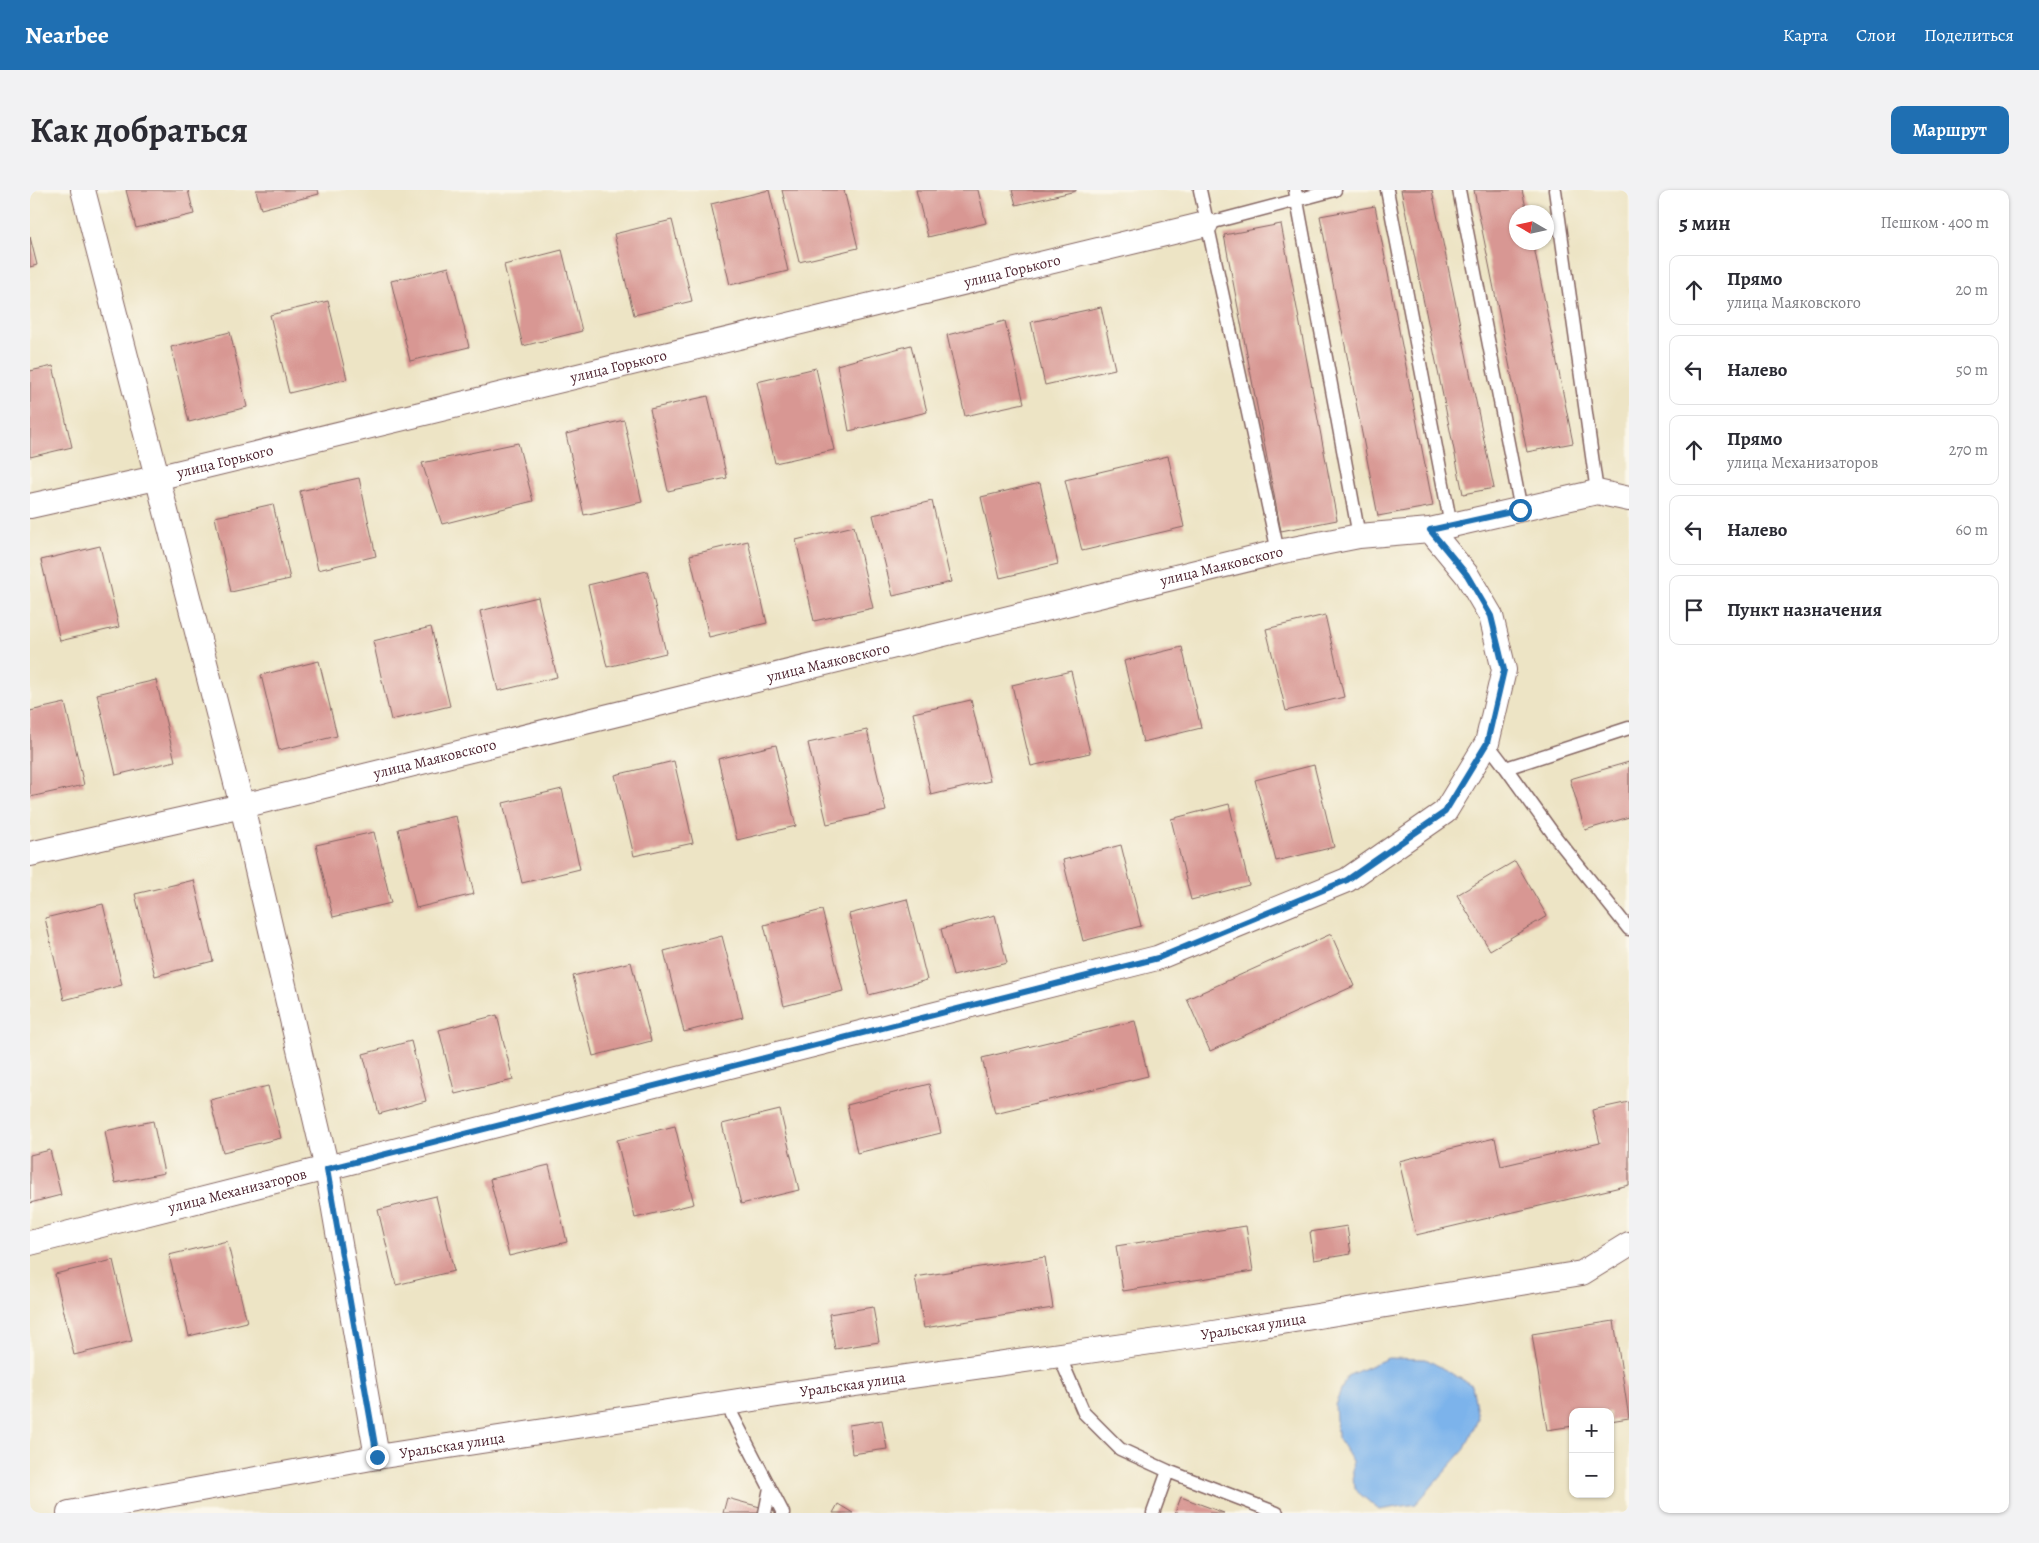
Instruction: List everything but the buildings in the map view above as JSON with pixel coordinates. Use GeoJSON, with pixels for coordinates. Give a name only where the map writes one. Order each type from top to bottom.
{"type":"FeatureCollection","features":[{"type":"Feature","properties":{"kind":"street"},"geometry":{"type":"LineString","coordinates":[[82,190],[242,806],[327,1169],[377,1457]]}},
{"type":"Feature","properties":{"kind":"street","name":"улица Горького"},"geometry":{"type":"LineString","coordinates":[[30,506],[156,478],[1206,224]]}},
{"type":"Feature","properties":{"kind":"street","name":"улица Маяковского"},"geometry":{"type":"LineString","coordinates":[[30,854],[242,806],[1278,552],[1359,536],[1440,528],[1597,492],[1629,499]]}},
{"type":"Feature","properties":{"kind":"street","name":"улица Механизаторов"},"geometry":{"type":"LineString","coordinates":[[30,1243],[1158,958],[1347,880],[1445,812],[1487,743],[1504,670],[1491,616],[1440,528]]}},
{"type":"Feature","properties":{"kind":"street","name":"Уральская улица"},"geometry":{"type":"LineString","coordinates":[[69,1513],[377,1457],[1207,1334],[1582,1273],[1629,1244]]}},
{"type":"Feature","properties":{"kind":"lane"},"geometry":{"type":"LineString","coordinates":[[1200,190],[1278,552]]}},
{"type":"Feature","properties":{"kind":"lane"},"geometry":{"type":"LineString","coordinates":[[1206,224],[1296,195],[1336,190]]}},
{"type":"Feature","properties":{"kind":"lane"},"geometry":{"type":"LineString","coordinates":[[1387,190],[1440,528]]}},
{"type":"Feature","properties":{"kind":"lane"},"geometry":{"type":"LineString","coordinates":[[1459,190],[1520,510]]}},
{"type":"Feature","properties":{"kind":"lane"},"geometry":{"type":"LineString","coordinates":[[1555,190],[1597,492]]}},
{"type":"Feature","properties":{"kind":"lane"},"geometry":{"type":"LineString","coordinates":[[1296,195],[1359,536]]}},
{"type":"Feature","properties":{"kind":"lane"},"geometry":{"type":"LineString","coordinates":[[1506,768],[1629,728]]}},
{"type":"Feature","properties":{"kind":"lane"},"geometry":{"type":"LineString","coordinates":[[1487,743],[1557,839],[1629,930]]}},
{"type":"Feature","properties":{"kind":"lane"},"geometry":{"type":"LineString","coordinates":[[1059,1355],[1084,1413],[1120,1449],[1168,1471],[1277,1513]]}},
{"type":"Feature","properties":{"kind":"lane"},"geometry":{"type":"LineString","coordinates":[[726,1404],[783,1513]]}},
{"type":"Feature","properties":{"kind":"lane"},"geometry":{"type":"LineString","coordinates":[[1153,1513],[1168,1471]]}},
{"type":"Feature","properties":{"kind":"lane"},"geometry":{"type":"LineString","coordinates":[[765,1513],[770,1488]]}},
{"type":"Feature","properties":{"kind":"water"},"geometry":{"type":"Polygon","coordinates":[[[1388,1358],[1426,1359],[1472,1385],[1478,1418],[1465,1449],[1416,1504],[1379,1510],[1354,1489],[1352,1461],[1337,1436],[1335,1405],[1347,1376],[1388,1358]]]}},
{"type":"Feature","properties":{"kind":"route"},"geometry":{"type":"LineString","coordinates":[[377,1457],[327,1169],[1158,958],[1347,880],[1445,812],[1487,743],[1504,670],[1491,616],[1467,575],[1430,530],[1520,510]]}}]}
